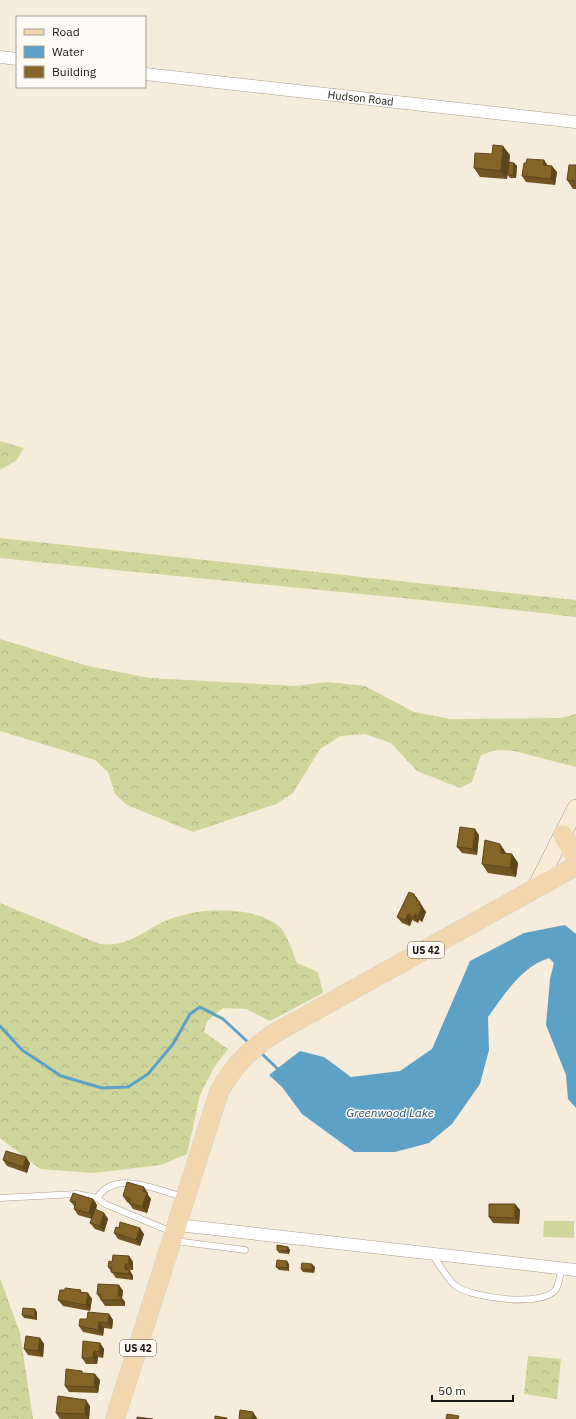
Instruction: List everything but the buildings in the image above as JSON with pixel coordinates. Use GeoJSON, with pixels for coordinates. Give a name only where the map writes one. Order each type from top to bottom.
{"type":"FeatureCollection","features":[{"type":"Feature","properties":{"kind":"main road"},"geometry":{"type":"LineString","coordinates":[[563,835],[573,852],[576,864]]}},
{"type":"Feature","properties":{"kind":"main road","name":"US 42"},"geometry":{"type":"LineString","coordinates":[[115,1419],[176,1233],[219,1092],[237,1064],[258,1044],[275,1033],[508,905],[576,864]]}},
{"type":"Feature","properties":{"kind":"street"},"geometry":{"type":"LineString","coordinates":[[0,57],[16,59]]}},
{"type":"Feature","properties":{"kind":"street","name":"Hudson Road"},"geometry":{"type":"LineString","coordinates":[[146,74],[576,122]]}},
{"type":"Feature","properties":{"kind":"street"},"geometry":{"type":"LineString","coordinates":[[536,887],[576,808]]}},
{"type":"Feature","properties":{"kind":"street"},"geometry":{"type":"LineString","coordinates":[[176,1233],[431,1253],[576,1270]]}},
{"type":"Feature","properties":{"kind":"lane"},"geometry":{"type":"LineString","coordinates":[[97,1198],[102,1190],[118,1183],[130,1183],[186,1198]]}},
{"type":"Feature","properties":{"kind":"lane"},"geometry":{"type":"LineString","coordinates":[[0,1198],[77,1194],[97,1198],[105,1204],[176,1233],[245,1250]]}},
{"type":"Feature","properties":{"kind":"lane"},"geometry":{"type":"LineString","coordinates":[[431,1253],[456,1286],[478,1296],[524,1299],[544,1297],[556,1289],[562,1268]]}},
{"type":"Feature","properties":{"kind":"green space"},"geometry":{"type":"Polygon","coordinates":[[[0,441],[24,448],[17,460],[0,470],[0,441]]]}},
{"type":"Feature","properties":{"kind":"green space"},"geometry":{"type":"Polygon","coordinates":[[[0,538],[576,600],[576,617],[432,601],[0,558],[0,538]]]}},
{"type":"Feature","properties":{"kind":"green space"},"geometry":{"type":"Polygon","coordinates":[[[0,639],[88,666],[150,678],[296,686],[327,682],[365,686],[414,712],[450,719],[561,718],[576,714],[576,767],[514,751],[496,750],[481,755],[472,782],[460,788],[417,771],[391,743],[365,734],[341,736],[320,749],[293,793],[276,804],[193,832],[127,805],[115,794],[108,772],[95,760],[0,731],[0,639]]]}},
{"type":"Feature","properties":{"kind":"green space"},"geometry":{"type":"Polygon","coordinates":[[[0,903],[100,944],[120,943],[129,940],[170,919],[196,912],[226,910],[256,915],[269,920],[280,927],[292,949],[297,963],[318,972],[323,993],[270,1021],[246,1009],[223,1008],[207,1021],[204,1032],[228,1049],[213,1069],[200,1095],[187,1154],[161,1165],[93,1173],[40,1169],[0,1138],[0,903]]]}},
{"type":"Feature","properties":{"kind":"green space"},"geometry":{"type":"Polygon","coordinates":[[[544,1221],[574,1221],[574,1238],[543,1237],[544,1221]]]}},
{"type":"Feature","properties":{"kind":"green space"},"geometry":{"type":"Polygon","coordinates":[[[0,1278],[20,1333],[33,1419],[0,1419],[0,1278]]]}},
{"type":"Feature","properties":{"kind":"green space"},"geometry":{"type":"Polygon","coordinates":[[[528,1356],[561,1359],[557,1399],[524,1394],[528,1356]]]}},
{"type":"Feature","properties":{"kind":"water","name":"Greenwood Lake"},"geometry":{"type":"Polygon","coordinates":[[[565,925],[576,934],[576,1108],[568,1099],[566,1075],[546,1025],[550,979],[554,963],[549,958],[530,968],[514,982],[488,1017],[489,1050],[480,1084],[452,1124],[429,1143],[395,1152],[354,1152],[302,1114],[282,1087],[269,1075],[300,1051],[324,1057],[351,1077],[400,1071],[432,1049],[470,961],[524,933],[565,925]]]}},
{"type":"Feature","properties":{"kind":"waterway"},"geometry":{"type":"LineString","coordinates":[[0,1026],[22,1050],[61,1076],[102,1088],[128,1087],[148,1074],[173,1044],[190,1014],[200,1007],[223,1019],[250,1044]]}},
{"type":"Feature","properties":{"kind":"waterway"},"geometry":{"type":"LineString","coordinates":[[259,1051],[280,1071]]}}]}
